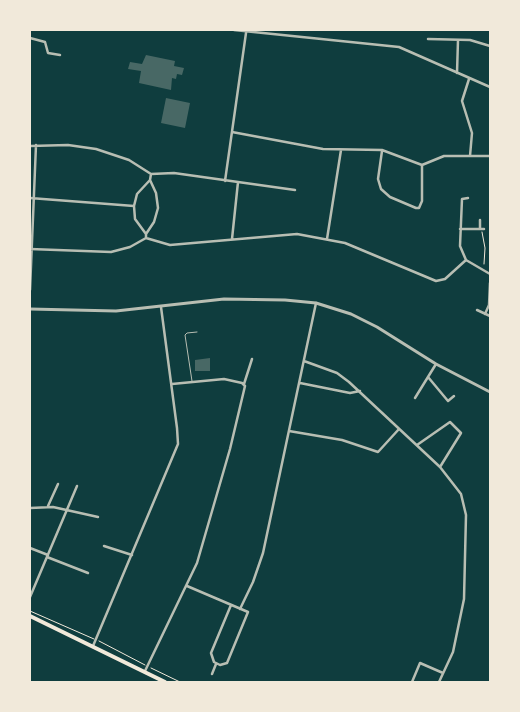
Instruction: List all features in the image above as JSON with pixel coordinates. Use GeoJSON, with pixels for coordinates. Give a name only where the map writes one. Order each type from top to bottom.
{"type":"FeatureCollection","features":[{"type":"Feature","properties":{"kind":"main road"},"geometry":{"type":"LineString","coordinates":[[30,616],[165,682]]}},
{"type":"Feature","properties":{"kind":"street"},"geometry":{"type":"LineString","coordinates":[[234,30],[399,47],[427,62],[490,87]]}},
{"type":"Feature","properties":{"kind":"street"},"geometry":{"type":"LineString","coordinates":[[225,181],[246,32]]}},
{"type":"Feature","properties":{"kind":"street"},"geometry":{"type":"LineString","coordinates":[[30,38],[45,42],[48,53],[60,55]]}},
{"type":"Feature","properties":{"kind":"street"},"geometry":{"type":"LineString","coordinates":[[428,39],[470,40],[490,46]]}},
{"type":"Feature","properties":{"kind":"street"},"geometry":{"type":"LineString","coordinates":[[456,74],[458,40]]}},
{"type":"Feature","properties":{"kind":"street"},"geometry":{"type":"LineString","coordinates":[[469,79],[462,100],[472,133],[470,156]]}},
{"type":"Feature","properties":{"kind":"street"},"geometry":{"type":"LineString","coordinates":[[232,132],[323,149],[382,150],[422,165],[438,157],[490,156]]}},
{"type":"Feature","properties":{"kind":"street"},"geometry":{"type":"LineString","coordinates":[[30,146],[68,145],[96,149],[129,160],[151,174],[174,173],[295,190]]}},
{"type":"Feature","properties":{"kind":"street"},"geometry":{"type":"LineString","coordinates":[[30,290],[32,198],[36,146]]}},
{"type":"Feature","properties":{"kind":"street"},"geometry":{"type":"LineString","coordinates":[[327,239],[340,150]]}},
{"type":"Feature","properties":{"kind":"street"},"geometry":{"type":"LineString","coordinates":[[382,150],[378,179],[381,189],[390,197],[416,208],[419,208],[422,201],[422,165]]}},
{"type":"Feature","properties":{"kind":"street"},"geometry":{"type":"LineString","coordinates":[[151,174],[150,180],[137,194],[134,206],[135,219],[146,236],[170,245],[289,234],[327,239],[354,247],[436,281],[445,279],[466,260]]}},
{"type":"Feature","properties":{"kind":"street"},"geometry":{"type":"LineString","coordinates":[[31,249],[111,252],[130,247],[146,236],[154,222],[158,208],[156,193],[150,180]]}},
{"type":"Feature","properties":{"kind":"street"},"geometry":{"type":"LineString","coordinates":[[232,239],[238,182]]}},
{"type":"Feature","properties":{"kind":"street"},"geometry":{"type":"LineString","coordinates":[[32,198],[134,206]]}},
{"type":"Feature","properties":{"kind":"street"},"geometry":{"type":"LineString","coordinates":[[468,198],[462,199],[460,246],[466,260],[490,274]]}},
{"type":"Feature","properties":{"kind":"street"},"geometry":{"type":"LineString","coordinates":[[460,228],[482,229],[480,220]]}},
{"type":"Feature","properties":{"kind":"street"},"geometry":{"type":"LineString","coordinates":[[485,314],[489,305],[490,283]]}},
{"type":"Feature","properties":{"kind":"street"},"geometry":{"type":"LineString","coordinates":[[30,309],[89,312],[161,307],[224,299],[285,300],[316,303],[336,308],[360,318],[401,341],[436,364],[490,392]]}},
{"type":"Feature","properties":{"kind":"street"},"geometry":{"type":"LineString","coordinates":[[240,609],[254,582],[263,553],[316,303]]}},
{"type":"Feature","properties":{"kind":"street"},"geometry":{"type":"LineString","coordinates":[[93,646],[178,444],[161,307]]}},
{"type":"Feature","properties":{"kind":"street"},"geometry":{"type":"LineString","coordinates":[[477,310],[490,316]]}},
{"type":"Feature","properties":{"kind":"street"},"geometry":{"type":"LineString","coordinates":[[145,671],[187,586],[198,558],[227,460],[252,359]]}},
{"type":"Feature","properties":{"kind":"street"},"geometry":{"type":"LineString","coordinates":[[304,361],[337,374],[360,391],[440,467],[461,494],[466,516],[462,614],[453,652],[439,682]]}},
{"type":"Feature","properties":{"kind":"street"},"geometry":{"type":"LineString","coordinates":[[415,398],[436,364]]}},
{"type":"Feature","properties":{"kind":"street"},"geometry":{"type":"LineString","coordinates":[[428,377],[448,401],[454,396]]}},
{"type":"Feature","properties":{"kind":"street"},"geometry":{"type":"LineString","coordinates":[[172,384],[225,379],[245,385]]}},
{"type":"Feature","properties":{"kind":"street"},"geometry":{"type":"LineString","coordinates":[[299,383],[350,392],[360,391]]}},
{"type":"Feature","properties":{"kind":"street"},"geometry":{"type":"LineString","coordinates":[[416,445],[450,422],[461,433],[440,467]]}},
{"type":"Feature","properties":{"kind":"street"},"geometry":{"type":"LineString","coordinates":[[289,431],[342,440],[378,452],[399,429]]}},
{"type":"Feature","properties":{"kind":"street"},"geometry":{"type":"LineString","coordinates":[[48,506],[58,484]]}},
{"type":"Feature","properties":{"kind":"street"},"geometry":{"type":"LineString","coordinates":[[30,597],[77,486]]}},
{"type":"Feature","properties":{"kind":"street"},"geometry":{"type":"LineString","coordinates":[[30,508],[48,506],[98,517]]}},
{"type":"Feature","properties":{"kind":"street"},"geometry":{"type":"LineString","coordinates":[[104,546],[132,556]]}},
{"type":"Feature","properties":{"kind":"street"},"geometry":{"type":"LineString","coordinates":[[30,548],[88,573]]}},
{"type":"Feature","properties":{"kind":"street"},"geometry":{"type":"LineString","coordinates":[[187,586],[231,605],[248,613],[229,659],[224,665],[216,664],[212,660],[211,651],[231,605]]}},
{"type":"Feature","properties":{"kind":"street"},"geometry":{"type":"LineString","coordinates":[[412,682],[419,662],[443,674]]}},
{"type":"Feature","properties":{"kind":"street"},"geometry":{"type":"LineString","coordinates":[[212,674],[216,664]]}},
{"type":"Feature","properties":{"kind":"lane"},"geometry":{"type":"LineString","coordinates":[[192,382],[185,335],[197,332]]}},
{"type":"Feature","properties":{"kind":"path"},"geometry":{"type":"LineString","coordinates":[[482,229],[485,248],[484,264]]}},
{"type":"Feature","properties":{"kind":"path"},"geometry":{"type":"LineString","coordinates":[[30,611],[96,640],[180,682]]}},
{"type":"Feature","properties":{"kind":"building"},"geometry":{"type":"Polygon","coordinates":[[[146,55],[175,61],[174,66],[184,68],[182,75],[177,74],[176,79],[172,78],[171,90],[139,83],[141,71],[128,69],[130,62],[142,64],[146,55]]]}},
{"type":"Feature","properties":{"kind":"building"},"geometry":{"type":"Polygon","coordinates":[[[166,98],[190,103],[185,128],[161,123],[166,98]]]}},
{"type":"Feature","properties":{"kind":"building"},"geometry":{"type":"Polygon","coordinates":[[[210,358],[210,371],[195,371],[195,360],[210,358]]]}}]}
